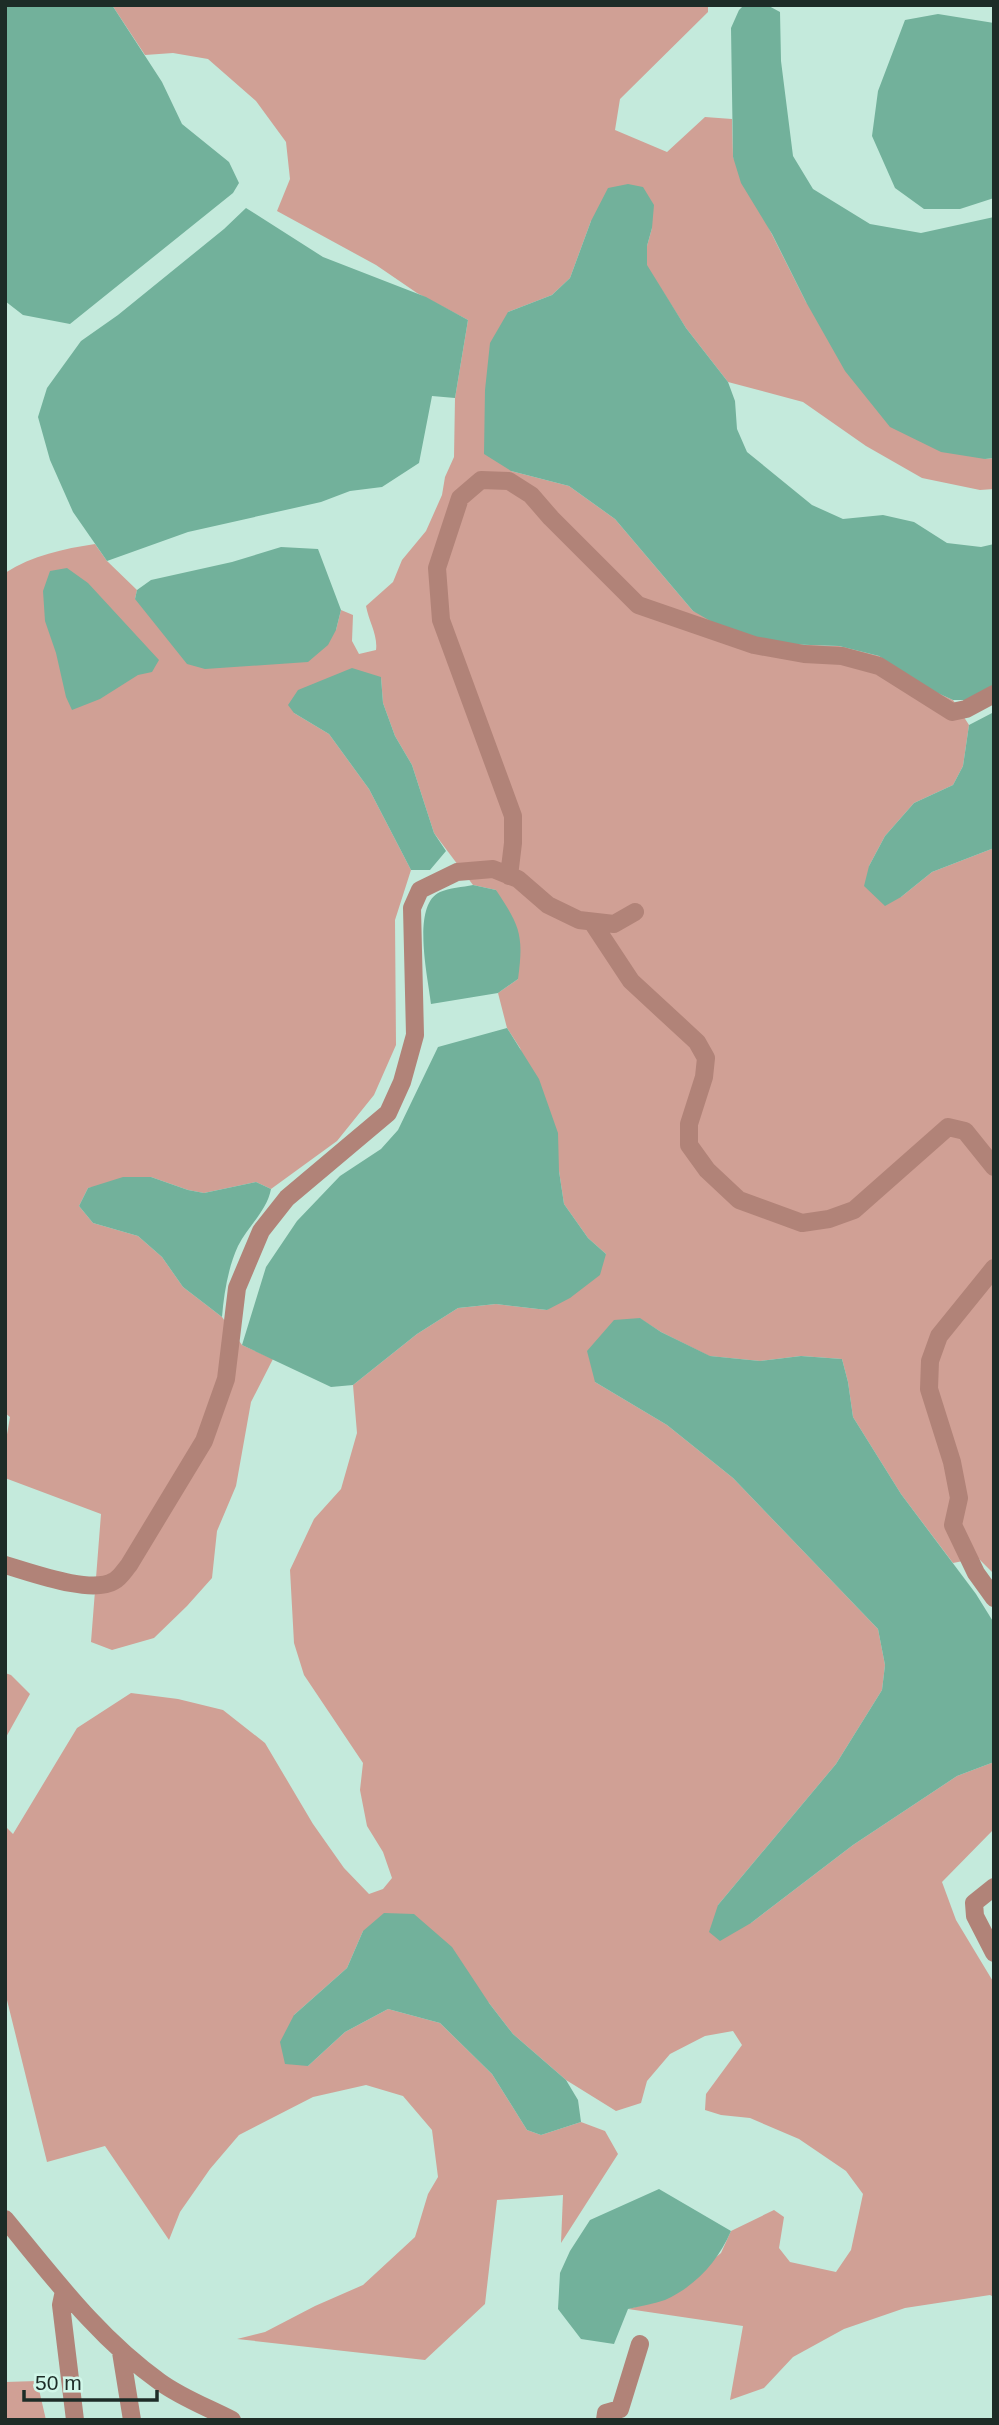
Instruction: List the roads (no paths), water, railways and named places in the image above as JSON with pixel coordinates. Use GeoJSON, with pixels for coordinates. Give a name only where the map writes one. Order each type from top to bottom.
{"type":"FeatureCollection","features":[{"type":"Feature","properties":{"kind":"street"},"geometry":{"type":"LineString","coordinates":[[509,876],[513,816],[441,620],[437,568],[460,498],[481,480],[509,481],[531,495],[551,519],[638,605],[754,645],[804,654],[842,656],[879,666],[952,712],[966,709],[994,694]]}},
{"type":"Feature","properties":{"kind":"street"},"geometry":{"type":"LineString","coordinates":[[5,1565],[89,1586],[115,1581],[129,1565],[204,1441],[226,1379],[237,1288],[261,1231],[287,1198],[388,1113],[402,1082],[415,1035],[412,908],[421,890],[457,872],[493,869],[518,879],[548,905],[579,920],[614,925],[635,912]]}},
{"type":"Feature","properties":{"kind":"street"},"geometry":{"type":"LineString","coordinates":[[592,922],[631,981],[697,1042],[706,1058],[704,1077],[689,1124],[689,1145],[707,1170],[739,1200],[802,1223],[829,1219],[854,1210],[948,1127],[965,1131],[994,1167]]}},
{"type":"Feature","properties":{"kind":"street"},"geometry":{"type":"LineString","coordinates":[[994,1268],[939,1336],[930,1361],[929,1389],[952,1462],[959,1498],[953,1525],[976,1573],[994,1598]]}},
{"type":"Feature","properties":{"kind":"street"},"geometry":{"type":"LineString","coordinates":[[994,1887],[974,1903],[975,1916],[994,1953]]}},
{"type":"Feature","properties":{"kind":"street"},"geometry":{"type":"LineString","coordinates":[[5,2219],[64,2291],[121,2352],[163,2384],[232,2420]]}},
{"type":"Feature","properties":{"kind":"street"},"geometry":{"type":"LineString","coordinates":[[64,2291],[61,2305],[75,2420]]}},
{"type":"Feature","properties":{"kind":"street"},"geometry":{"type":"LineString","coordinates":[[605,2420],[606,2413],[620,2409],[640,2344]]}},
{"type":"Feature","properties":{"kind":"street"},"geometry":{"type":"LineString","coordinates":[[121,2352],[132,2420]]}}]}
